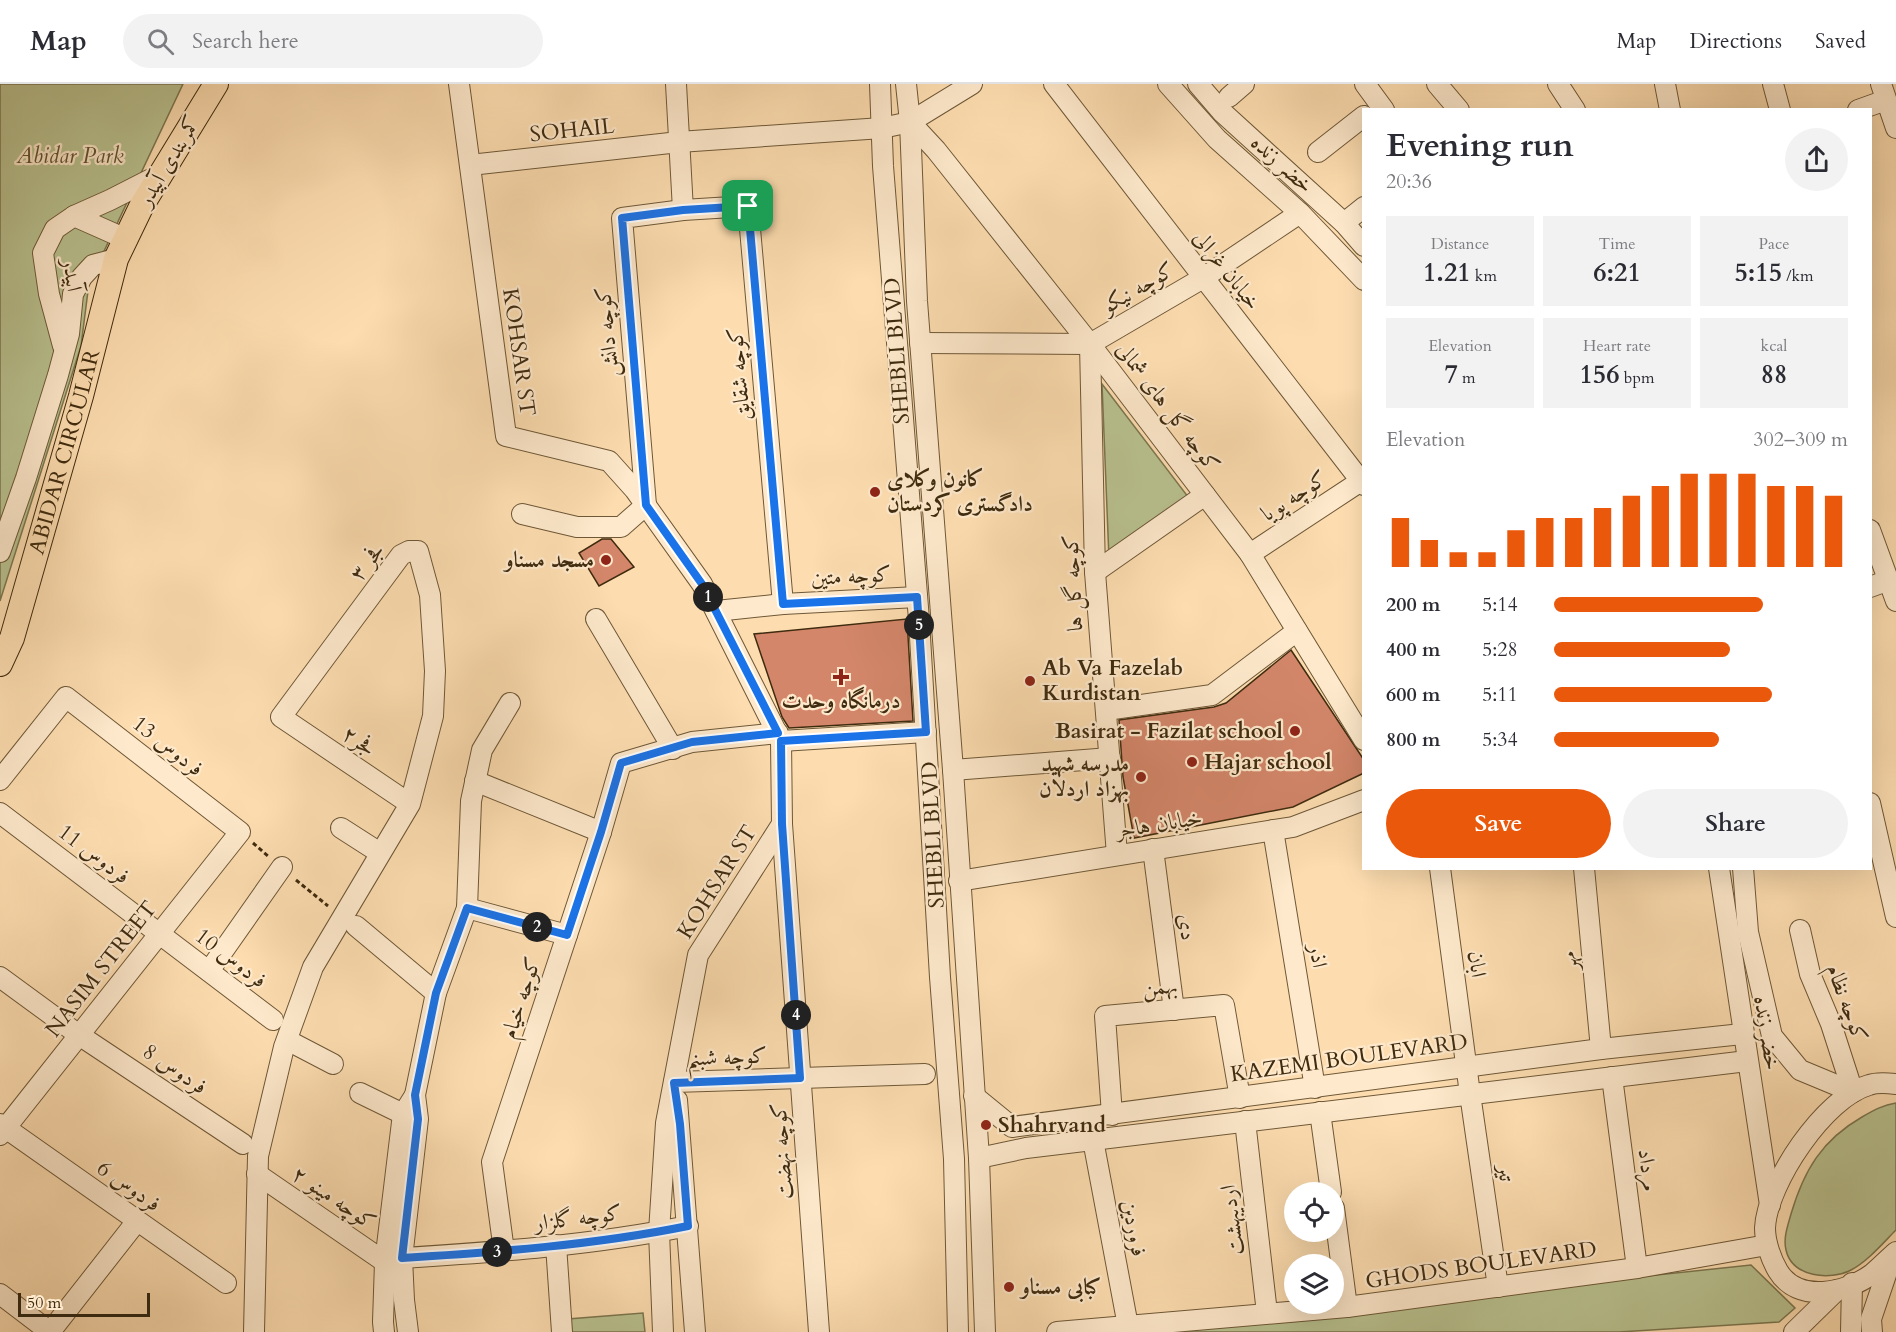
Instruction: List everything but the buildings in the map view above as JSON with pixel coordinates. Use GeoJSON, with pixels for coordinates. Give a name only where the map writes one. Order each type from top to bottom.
{"type":"FeatureCollection","features":[{"type":"Feature","properties":{"kind":"main road","name":"کمربندی آبیدر"},"geometry":{"type":"LineString","coordinates":[[121,249],[159,175],[216,84]]}},
{"type":"Feature","properties":{"kind":"main road","name":"ABIDAR CIRCULAR"},"geometry":{"type":"LineString","coordinates":[[0,664],[12,638],[121,249]]}},
{"type":"Feature","properties":{"kind":"street","name":"KOHSAR ST"},"geometry":{"type":"LineString","coordinates":[[459,84],[506,436],[609,461],[635,490],[702,584],[780,737],[782,824],[698,955],[666,1123],[659,1232],[663,1332]]}},
{"type":"Feature","properties":{"kind":"street"},"geometry":{"type":"LineString","coordinates":[[676,84],[683,210]]}},
{"type":"Feature","properties":{"kind":"street","name":"SHEBLI BLVD"},"geometry":{"type":"LineString","coordinates":[[880,84],[893,306],[917,597],[940,977],[954,1159],[958,1332]]}},
{"type":"Feature","properties":{"kind":"street","name":"SHEBLI BLVD"},"geometry":{"type":"LineString","coordinates":[[906,84],[910,122],[920,343],[953,770],[979,1158],[985,1332]]}},
{"type":"Feature","properties":{"kind":"street","name":"SOHAIL"},"geometry":{"type":"LineString","coordinates":[[470,165],[679,142],[882,128],[910,122],[972,84]]}},
{"type":"Feature","properties":{"kind":"street","name":"خیابان غزالی"},"geometry":{"type":"LineString","coordinates":[[1054,84],[1362,481]]}},
{"type":"Feature","properties":{"kind":"street","name":"خضر زنده"},"geometry":{"type":"LineString","coordinates":[[1168,84],[1217,139],[1300,213],[1362,278]]}},
{"type":"Feature","properties":{"kind":"street","name":"خضر زنده"},"geometry":{"type":"LineString","coordinates":[[1198,84],[1222,112],[1344,223],[1362,244]]}},
{"type":"Feature","properties":{"kind":"street"},"geometry":{"type":"LineString","coordinates":[[1437,84],[1457,108]]}},
{"type":"Feature","properties":{"kind":"street"},"geometry":{"type":"LineString","coordinates":[[1558,84],[1574,108]]}},
{"type":"Feature","properties":{"kind":"street"},"geometry":{"type":"LineString","coordinates":[[1665,84],[1670,108]]}},
{"type":"Feature","properties":{"kind":"street"},"geometry":{"type":"LineString","coordinates":[[1773,84],[1779,108]]}},
{"type":"Feature","properties":{"kind":"street"},"geometry":{"type":"LineString","coordinates":[[1861,108],[1884,92],[1896,128]]}},
{"type":"Feature","properties":{"kind":"street"},"geometry":{"type":"LineString","coordinates":[[1318,152],[1362,118]]}},
{"type":"Feature","properties":{"kind":"street","name":"کوچه گل های شمالی"},"geometry":{"type":"LineString","coordinates":[[910,122],[936,150],[1089,344],[1250,554],[1362,737]]}},
{"type":"Feature","properties":{"kind":"street","name":"آبیدر"},"geometry":{"type":"LineString","coordinates":[[64,352],[49,294],[43,254],[55,229],[74,216],[159,175]]}},
{"type":"Feature","properties":{"kind":"street","name":"کوچه شقایق"},"geometry":{"type":"LineString","coordinates":[[683,210],[748,206],[783,604]]}},
{"type":"Feature","properties":{"kind":"street"},"geometry":{"type":"LineString","coordinates":[[1344,223],[1362,209]]}},
{"type":"Feature","properties":{"kind":"street","name":"کوچه دانش"},"geometry":{"type":"LineString","coordinates":[[646,505],[622,218],[683,210]]}},
{"type":"Feature","properties":{"kind":"street","name":"کوچه نیکو"},"geometry":{"type":"LineString","coordinates":[[1089,344],[1203,278],[1300,213]]}},
{"type":"Feature","properties":{"kind":"street","name":"آبیدر"},"geometry":{"type":"LineString","coordinates":[[0,552],[26,478],[64,352],[69,334],[73,294],[82,277],[93,265],[121,249],[74,216]]}},
{"type":"Feature","properties":{"kind":"street"},"geometry":{"type":"LineString","coordinates":[[920,343],[1089,344]]}},
{"type":"Feature","properties":{"kind":"street","name":"کوچه گل ها"},"geometry":{"type":"LineString","coordinates":[[1089,344],[1095,572],[1117,855]]}},
{"type":"Feature","properties":{"kind":"street","name":"کوچه پویا"},"geometry":{"type":"LineString","coordinates":[[1250,554],[1362,483]]}},
{"type":"Feature","properties":{"kind":"street"},"geometry":{"type":"LineString","coordinates":[[1095,572],[1205,495]]}},
{"type":"Feature","properties":{"kind":"street"},"geometry":{"type":"LineString","coordinates":[[522,514],[577,527],[621,527],[646,505]]}},
{"type":"Feature","properties":{"kind":"street"},"geometry":{"type":"LineString","coordinates":[[1872,533],[1888,554],[1880,584],[1896,601]]}},
{"type":"Feature","properties":{"kind":"street","name":"فجر ۳"},"geometry":{"type":"LineString","coordinates":[[281,717],[401,555],[409,551],[418,551],[430,595],[435,671],[433,716],[410,804]]}},
{"type":"Feature","properties":{"kind":"street","name":"کوچه متین"},"geometry":{"type":"LineString","coordinates":[[716,611],[783,604],[917,597]]}},
{"type":"Feature","properties":{"kind":"street"},"geometry":{"type":"LineString","coordinates":[[596,619],[673,749],[692,742],[926,732]]}},
{"type":"Feature","properties":{"kind":"street"},"geometry":{"type":"LineString","coordinates":[[1106,710],[1212,695],[1297,630]]}},
{"type":"Feature","properties":{"kind":"street","name":"فردوس 13"},"geometry":{"type":"LineString","coordinates":[[0,780],[66,697],[240,832]]}},
{"type":"Feature","properties":{"kind":"street"},"geometry":{"type":"LineString","coordinates":[[384,1332],[383,1322],[418,1119],[415,1095],[436,993],[467,908],[471,801],[482,750],[510,703]]}},
{"type":"Feature","properties":{"kind":"street","name":"فجر۲"},"geometry":{"type":"LineString","coordinates":[[281,717],[410,804]]}},
{"type":"Feature","properties":{"kind":"street","name":"کوچه خیام"},"geometry":{"type":"LineString","coordinates":[[504,1251],[492,1162],[601,832],[621,763],[673,749]]}},
{"type":"Feature","properties":{"kind":"street"},"geometry":{"type":"LineString","coordinates":[[953,770],[1110,758]]}},
{"type":"Feature","properties":{"kind":"street"},"geometry":{"type":"LineString","coordinates":[[476,781],[601,832]]}},
{"type":"Feature","properties":{"kind":"street","name":"خیابان هاجر"},"geometry":{"type":"LineString","coordinates":[[959,881],[1293,827],[1362,801]]}},
{"type":"Feature","properties":{"kind":"street"},"geometry":{"type":"LineString","coordinates":[[254,1332],[258,1156],[287,1040],[313,967],[410,804]]}},
{"type":"Feature","properties":{"kind":"street","name":"فردوس 11"},"geometry":{"type":"LineString","coordinates":[[0,813],[159,934]]}},
{"type":"Feature","properties":{"kind":"street"},"geometry":{"type":"LineString","coordinates":[[1872,818],[1875,841],[1896,917]]}},
{"type":"Feature","properties":{"kind":"street","name":"کوچه نهضت"},"geometry":{"type":"LineString","coordinates":[[782,824],[819,1332]]}},
{"type":"Feature","properties":{"kind":"street"},"geometry":{"type":"LineString","coordinates":[[341,828],[380,853]]}},
{"type":"Feature","properties":{"kind":"street","name":"اذر"},"geometry":{"type":"LineString","coordinates":[[1273,830],[1315,1088]]}},
{"type":"Feature","properties":{"kind":"street","name":"NASIM STREET"},"geometry":{"type":"LineString","coordinates":[[2,1129],[240,832]]}},
{"type":"Feature","properties":{"kind":"street","name":"دی"},"geometry":{"type":"LineString","coordinates":[[1153,849],[1174,1010]]}},
{"type":"Feature","properties":{"kind":"street"},"geometry":{"type":"LineString","coordinates":[[209,971],[282,867]]}},
{"type":"Feature","properties":{"kind":"street","name":"ابان"},"geometry":{"type":"LineString","coordinates":[[1440,870],[1467,1066]]}},
{"type":"Feature","properties":{"kind":"street","name":"مهر"},"geometry":{"type":"LineString","coordinates":[[1584,870],[1601,1049]]}},
{"type":"Feature","properties":{"kind":"street","name":"خضر زنده"},"geometry":{"type":"LineString","coordinates":[[1719,870],[1742,1034],[1770,1205]]}},
{"type":"Feature","properties":{"kind":"street","name":"خضر زنده"},"geometry":{"type":"LineString","coordinates":[[1745,870],[1748,932],[1772,1036],[1800,1070],[1853,1092]]}},
{"type":"Feature","properties":{"kind":"street"},"geometry":{"type":"LineString","coordinates":[[467,908],[567,935]]}},
{"type":"Feature","properties":{"kind":"street"},"geometry":{"type":"LineString","coordinates":[[356,926],[436,993]]}},
{"type":"Feature","properties":{"kind":"street","name":"کوچه نظام"},"geometry":{"type":"LineString","coordinates":[[1800,930],[1810,975],[1831,1024],[1853,1092]]}},
{"type":"Feature","properties":{"kind":"street","name":"فردوس 10"},"geometry":{"type":"LineString","coordinates":[[159,934],[273,1020]]}},
{"type":"Feature","properties":{"kind":"street","name":"فردوس 8"},"geometry":{"type":"LineString","coordinates":[[0,977],[79,1035],[243,1144]]}},
{"type":"Feature","properties":{"kind":"street","name":"بهمن"},"geometry":{"type":"LineString","coordinates":[[1112,1114],[1106,1016],[1224,1005],[1240,1098]]}},
{"type":"Feature","properties":{"kind":"street","name":"KAZEMI BOULEVARD"},"geometry":{"type":"LineString","coordinates":[[974,1096],[1012,1127],[1467,1066],[1742,1034]]}},
{"type":"Feature","properties":{"kind":"street"},"geometry":{"type":"LineString","coordinates":[[287,1040],[333,1065]]}},
{"type":"Feature","properties":{"kind":"street"},"geometry":{"type":"LineString","coordinates":[[979,1158],[1026,1148],[1747,1061]]}},
{"type":"Feature","properties":{"kind":"street","name":"تیر"},"geometry":{"type":"LineString","coordinates":[[1467,1066],[1498,1287]]}},
{"type":"Feature","properties":{"kind":"street","name":"کوچه شبنم"},"geometry":{"type":"LineString","coordinates":[[674,1083],[926,1074]]}},
{"type":"Feature","properties":{"kind":"street","name":"مرداد"},"geometry":{"type":"LineString","coordinates":[[1612,1077],[1636,1268]]}},
{"type":"Feature","properties":{"kind":"street"},"geometry":{"type":"LineString","coordinates":[[1892,1082],[1869,1084],[1853,1092],[1827,1112],[1790,1161],[1770,1205],[1766,1228],[1767,1245],[1774,1264],[1789,1285],[1808,1291],[1822,1293],[1844,1287],[1870,1275],[1895,1254]]}},
{"type":"Feature","properties":{"kind":"street","name":"KOHSAR ST"},"geometry":{"type":"LineString","coordinates":[[674,1083],[680,1124],[695,1332]]}},
{"type":"Feature","properties":{"kind":"street"},"geometry":{"type":"LineString","coordinates":[[360,1093],[403,1114]]}},
{"type":"Feature","properties":{"kind":"street"},"geometry":{"type":"LineString","coordinates":[[408,1332],[404,1300],[394,1260],[403,1114],[415,1095]]}},
{"type":"Feature","properties":{"kind":"street"},"geometry":{"type":"LineString","coordinates":[[1320,1112],[1330,1182]]}},
{"type":"Feature","properties":{"kind":"street","name":"اردیبهشت"},"geometry":{"type":"LineString","coordinates":[[1245,1121],[1267,1314]]}},
{"type":"Feature","properties":{"kind":"street","name":"فردوس 6"},"geometry":{"type":"LineString","coordinates":[[2,1129],[226,1283]]}},
{"type":"Feature","properties":{"kind":"street","name":"فروردین"},"geometry":{"type":"LineString","coordinates":[[1093,1140],[1128,1326]]}},
{"type":"Feature","properties":{"kind":"street","name":"کوچه مینو ۲"},"geometry":{"type":"LineString","coordinates":[[257,1174],[394,1260]]}},
{"type":"Feature","properties":{"kind":"street"},"geometry":{"type":"LineString","coordinates":[[0,1294],[50,1332],[137,1221]]}},
{"type":"Feature","properties":{"kind":"street","name":"کوچه گلزار"},"geometry":{"type":"LineString","coordinates":[[394,1260],[556,1245],[659,1232],[688,1226]]}},
{"type":"Feature","properties":{"kind":"street"},"geometry":{"type":"LineString","coordinates":[[1338,1242],[1347,1307]]}},
{"type":"Feature","properties":{"kind":"street"},"geometry":{"type":"LineString","coordinates":[[556,1245],[562,1332]]}},
{"type":"Feature","properties":{"kind":"street","name":"GHODS BOULEVARD"},"geometry":{"type":"LineString","coordinates":[[1057,1332],[1347,1307],[1636,1268],[1767,1245]]}},
{"type":"Feature","properties":{"kind":"street"},"geometry":{"type":"LineString","coordinates":[[1872,1332],[1871,1319],[1895,1254]]}},
{"type":"Feature","properties":{"kind":"street"},"geometry":{"type":"LineString","coordinates":[[1837,1332],[1851,1332],[1844,1287]]}},
{"type":"Feature","properties":{"kind":"street"},"geometry":{"type":"LineString","coordinates":[[1794,1332],[1844,1287]]}},
{"type":"Feature","properties":{"kind":"green space","name":"Abidar Park"},"geometry":{"type":"Polygon","coordinates":[[[0,84],[183,84],[89,283],[81,346],[0,601],[0,84]]]}},
{"type":"Feature","properties":{"kind":"green space"},"geometry":{"type":"Polygon","coordinates":[[[1102,384],[1192,502],[1109,559],[1102,384]]]}},
{"type":"Feature","properties":{"kind":"green space"},"geometry":{"type":"Polygon","coordinates":[[[1896,1103],[1896,1230],[1869,1257],[1851,1270],[1823,1276],[1804,1271],[1790,1259],[1785,1241],[1796,1198],[1809,1170],[1825,1146],[1848,1126],[1875,1110],[1896,1103]]]}},
{"type":"Feature","properties":{"kind":"green space"},"geometry":{"type":"Polygon","coordinates":[[[1751,1265],[1795,1308],[1779,1322],[1619,1332],[1119,1332],[1289,1314],[1344,1314],[1344,1308],[1751,1265]]]}},
{"type":"Feature","properties":{"kind":"green space"},"geometry":{"type":"Polygon","coordinates":[[[643,1313],[645,1332],[569,1332],[568,1319],[643,1313]]]}},
{"type":"Feature","properties":{"kind":"place","name":"کانون وکلای دادگستری کردستان"},"geometry":{"type":"Point","coordinates":[875,492]}},
{"type":"Feature","properties":{"kind":"place","name":"مسجد مسناو"},"geometry":{"type":"Point","coordinates":[606,560]}},
{"type":"Feature","properties":{"kind":"place","name":"درمانگاه وحدت"},"geometry":{"type":"Point","coordinates":[841,677]}},
{"type":"Feature","properties":{"kind":"place","name":"Ab Va Fazelab Kurdistan"},"geometry":{"type":"Point","coordinates":[1030,681]}},
{"type":"Feature","properties":{"kind":"place","name":"Basirat - Fazilat school"},"geometry":{"type":"Point","coordinates":[1295,731]}},
{"type":"Feature","properties":{"kind":"place","name":"Hajar school"},"geometry":{"type":"Point","coordinates":[1192,762]}},
{"type":"Feature","properties":{"kind":"place","name":"مدرسه شهید بهزاد اردلان"},"geometry":{"type":"Point","coordinates":[1141,777]}},
{"type":"Feature","properties":{"kind":"place","name":"Shahrvand"},"geometry":{"type":"Point","coordinates":[986,1125]}},
{"type":"Feature","properties":{"kind":"place","name":"کبابی مسناو"},"geometry":{"type":"Point","coordinates":[1009,1287]}},
{"type":"Feature","properties":{"kind":"route"},"geometry":{"type":"LineString","coordinates":[[748,206],[783,604],[917,597],[926,732],[781,741],[782,824],[800,1078],[674,1083],[680,1124],[688,1226],[659,1232],[504,1251],[402,1258],[418,1119],[415,1095],[436,993],[467,908],[567,935],[621,763],[692,742],[778,733],[702,584],[646,505],[622,218],[683,210],[748,206]]}}]}
